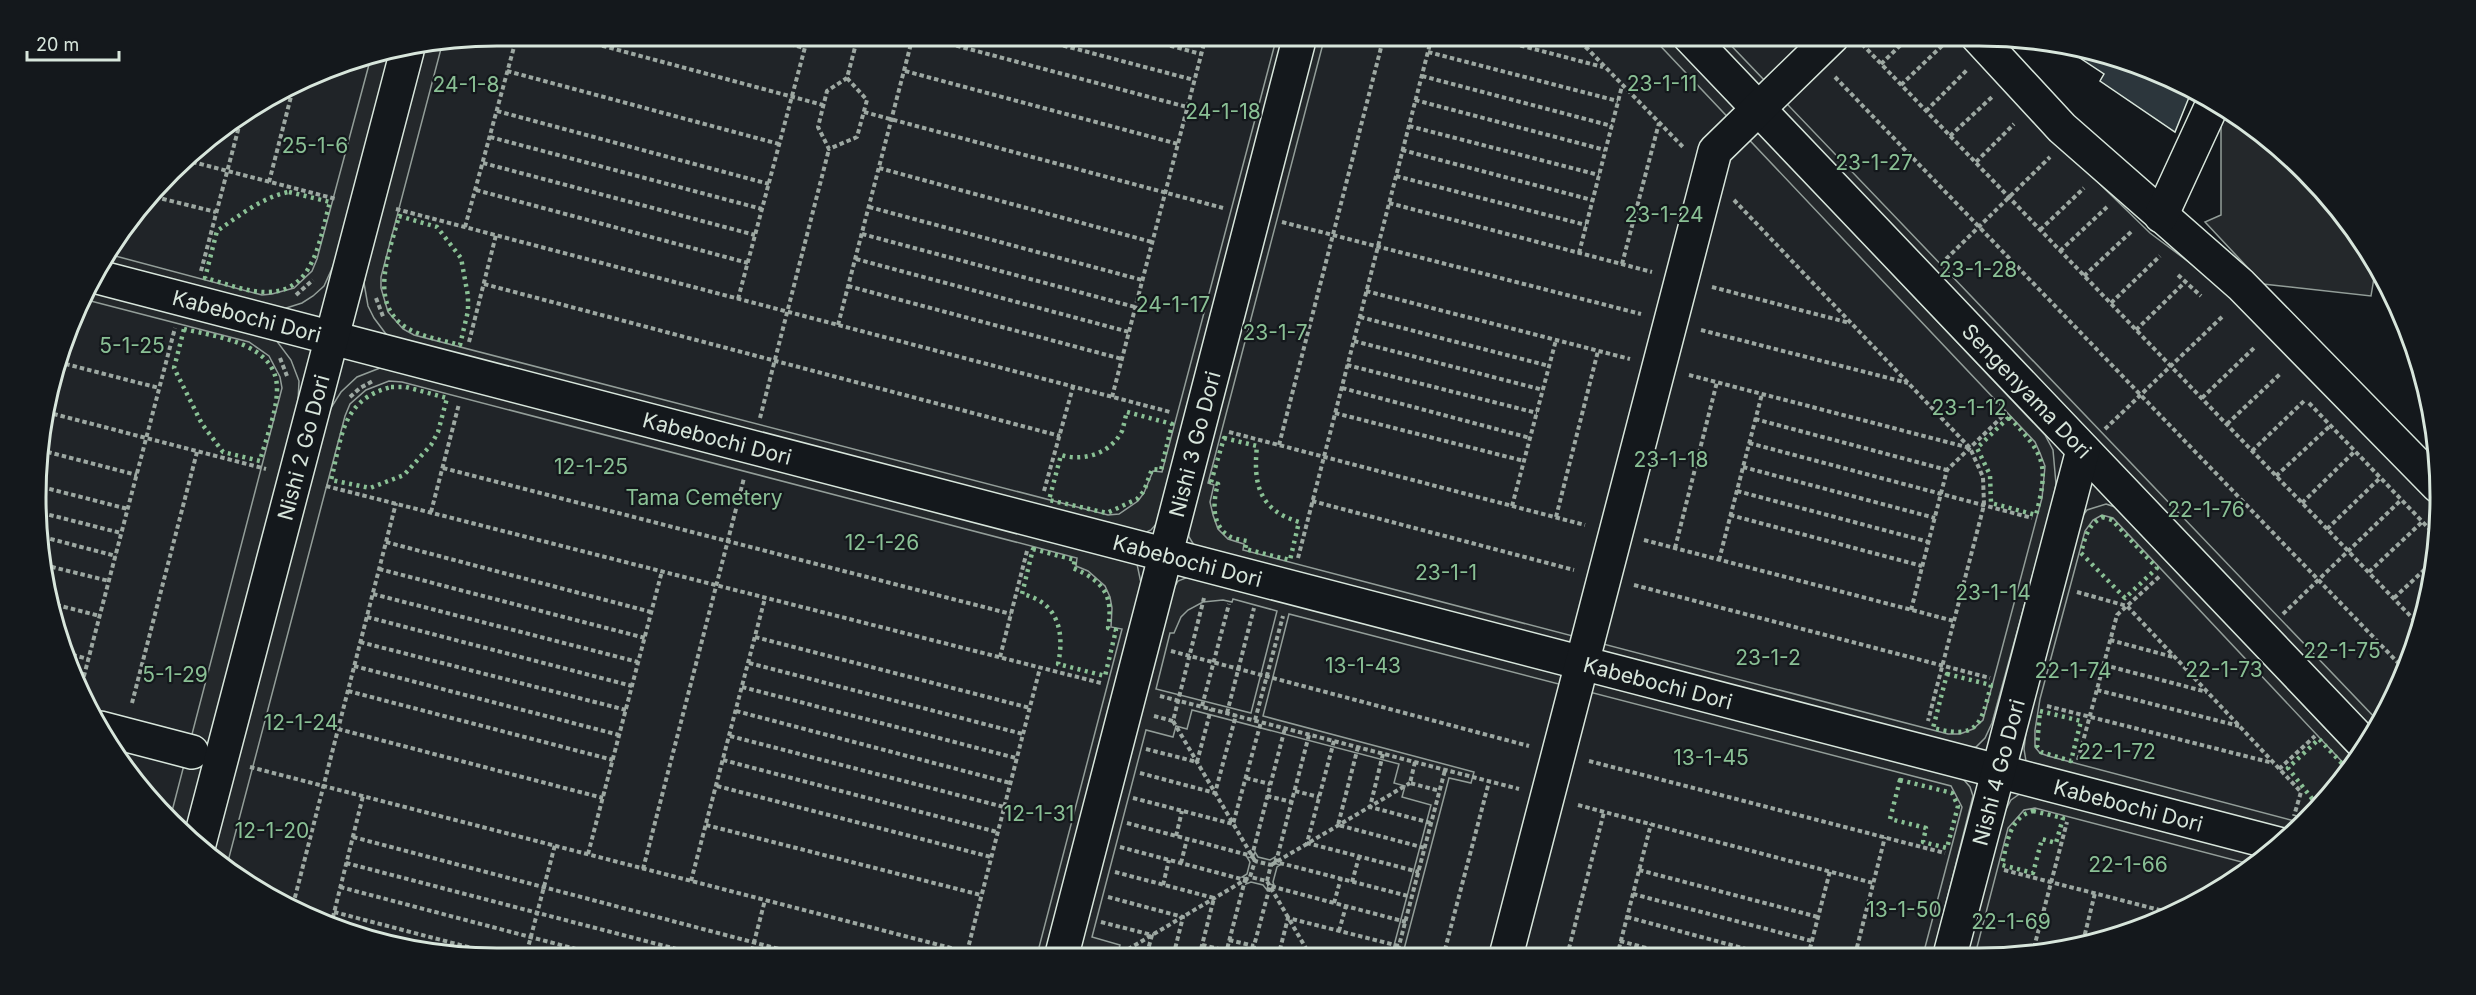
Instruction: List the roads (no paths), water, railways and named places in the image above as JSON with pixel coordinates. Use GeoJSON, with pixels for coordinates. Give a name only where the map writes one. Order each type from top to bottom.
{"type":"FeatureCollection","features":[{"type":"Feature","properties":{"kind":"street","name":"Nishi 3 Go Dori"},"geometry":{"type":"LineString","coordinates":[[1064,948],[1297,47]]}},
{"type":"Feature","properties":{"kind":"street","name":"Sengenyama Dori"},"geometry":{"type":"LineString","coordinates":[[1700,47],[2092,441],[2359,738]]}},
{"type":"Feature","properties":{"kind":"street"},"geometry":{"type":"LineString","coordinates":[[1508,948],[1715,151],[1759,109],[1834,47]]}},
{"type":"Feature","properties":{"kind":"street"},"geometry":{"type":"LineString","coordinates":[[1968,47],[2062,128],[2147,223],[2241,285],[2429,477]]}},
{"type":"Feature","properties":{"kind":"street","name":"Nishi 2 Go Dori"},"geometry":{"type":"LineString","coordinates":[[200,837],[406,56]]}},
{"type":"Feature","properties":{"kind":"street"},"geometry":{"type":"LineString","coordinates":[[2147,223],[2209,110]]}},
{"type":"Feature","properties":{"kind":"street","name":"Kabebochi Dori"},"geometry":{"type":"LineString","coordinates":[[104,278],[1998,772],[2281,832]]}},
{"type":"Feature","properties":{"kind":"street","name":"Nishi 4 Go Dori"},"geometry":{"type":"LineString","coordinates":[[1951,948],[1962,858],[1998,772],[2047,584],[2092,441]]}},
{"type":"Feature","properties":{"kind":"street"},"geometry":{"type":"LineString","coordinates":[[112,731],[192,752]]}},
{"type":"Feature","properties":{"kind":"park label","name":"23-1-11"},"geometry":{"type":"Point","coordinates":[1662,83]}},
{"type":"Feature","properties":{"kind":"park label","name":"24-1-8"},"geometry":{"type":"Point","coordinates":[466,84]}},
{"type":"Feature","properties":{"kind":"park label","name":"24-1-18"},"geometry":{"type":"Point","coordinates":[1223,111]}},
{"type":"Feature","properties":{"kind":"park label","name":"25-1-6"},"geometry":{"type":"Point","coordinates":[315,145]}},
{"type":"Feature","properties":{"kind":"park label","name":"23-1-27"},"geometry":{"type":"Point","coordinates":[1874,162]}},
{"type":"Feature","properties":{"kind":"park label","name":"23-1-24"},"geometry":{"type":"Point","coordinates":[1664,214]}},
{"type":"Feature","properties":{"kind":"park label","name":"23-1-28"},"geometry":{"type":"Point","coordinates":[1978,269]}},
{"type":"Feature","properties":{"kind":"park label","name":"24-1-17"},"geometry":{"type":"Point","coordinates":[1173,304]}},
{"type":"Feature","properties":{"kind":"park label","name":"23-1-7"},"geometry":{"type":"Point","coordinates":[1275,332]}},
{"type":"Feature","properties":{"kind":"park label","name":"5-1-25"},"geometry":{"type":"Point","coordinates":[132,345]}},
{"type":"Feature","properties":{"kind":"park label","name":"23-1-12"},"geometry":{"type":"Point","coordinates":[1969,407]}},
{"type":"Feature","properties":{"kind":"park label","name":"23-1-18"},"geometry":{"type":"Point","coordinates":[1671,459]}},
{"type":"Feature","properties":{"kind":"park label","name":"12-1-25"},"geometry":{"type":"Point","coordinates":[591,466]}},
{"type":"Feature","properties":{"kind":"park label","name":"Tama Cemetery"},"geometry":{"type":"Point","coordinates":[704,497]}},
{"type":"Feature","properties":{"kind":"park label","name":"22-1-76"},"geometry":{"type":"Point","coordinates":[2206,509]}},
{"type":"Feature","properties":{"kind":"park label","name":"12-1-26"},"geometry":{"type":"Point","coordinates":[882,542]}},
{"type":"Feature","properties":{"kind":"park label","name":"23-1-1"},"geometry":{"type":"Point","coordinates":[1446,572]}},
{"type":"Feature","properties":{"kind":"park label","name":"23-1-14"},"geometry":{"type":"Point","coordinates":[1993,592]}},
{"type":"Feature","properties":{"kind":"park label","name":"22-1-75"},"geometry":{"type":"Point","coordinates":[2342,650]}},
{"type":"Feature","properties":{"kind":"park label","name":"23-1-2"},"geometry":{"type":"Point","coordinates":[1768,657]}},
{"type":"Feature","properties":{"kind":"park label","name":"13-1-43"},"geometry":{"type":"Point","coordinates":[1363,665]}},
{"type":"Feature","properties":{"kind":"park label","name":"22-1-73"},"geometry":{"type":"Point","coordinates":[2224,669]}},
{"type":"Feature","properties":{"kind":"park label","name":"22-1-74"},"geometry":{"type":"Point","coordinates":[2073,670]}},
{"type":"Feature","properties":{"kind":"park label","name":"5-1-29"},"geometry":{"type":"Point","coordinates":[175,674]}},
{"type":"Feature","properties":{"kind":"park label","name":"12-1-24"},"geometry":{"type":"Point","coordinates":[301,722]}},
{"type":"Feature","properties":{"kind":"park label","name":"22-1-72"},"geometry":{"type":"Point","coordinates":[2117,751]}},
{"type":"Feature","properties":{"kind":"park label","name":"13-1-45"},"geometry":{"type":"Point","coordinates":[1711,757]}},
{"type":"Feature","properties":{"kind":"park label","name":"12-1-31"},"geometry":{"type":"Point","coordinates":[1039,813]}},
{"type":"Feature","properties":{"kind":"park label","name":"12-1-20"},"geometry":{"type":"Point","coordinates":[272,830]}},
{"type":"Feature","properties":{"kind":"park label","name":"22-1-66"},"geometry":{"type":"Point","coordinates":[2128,864]}},
{"type":"Feature","properties":{"kind":"park label","name":"13-1-50"},"geometry":{"type":"Point","coordinates":[1904,909]}},
{"type":"Feature","properties":{"kind":"park label","name":"22-1-69"},"geometry":{"type":"Point","coordinates":[2011,921]}}]}
